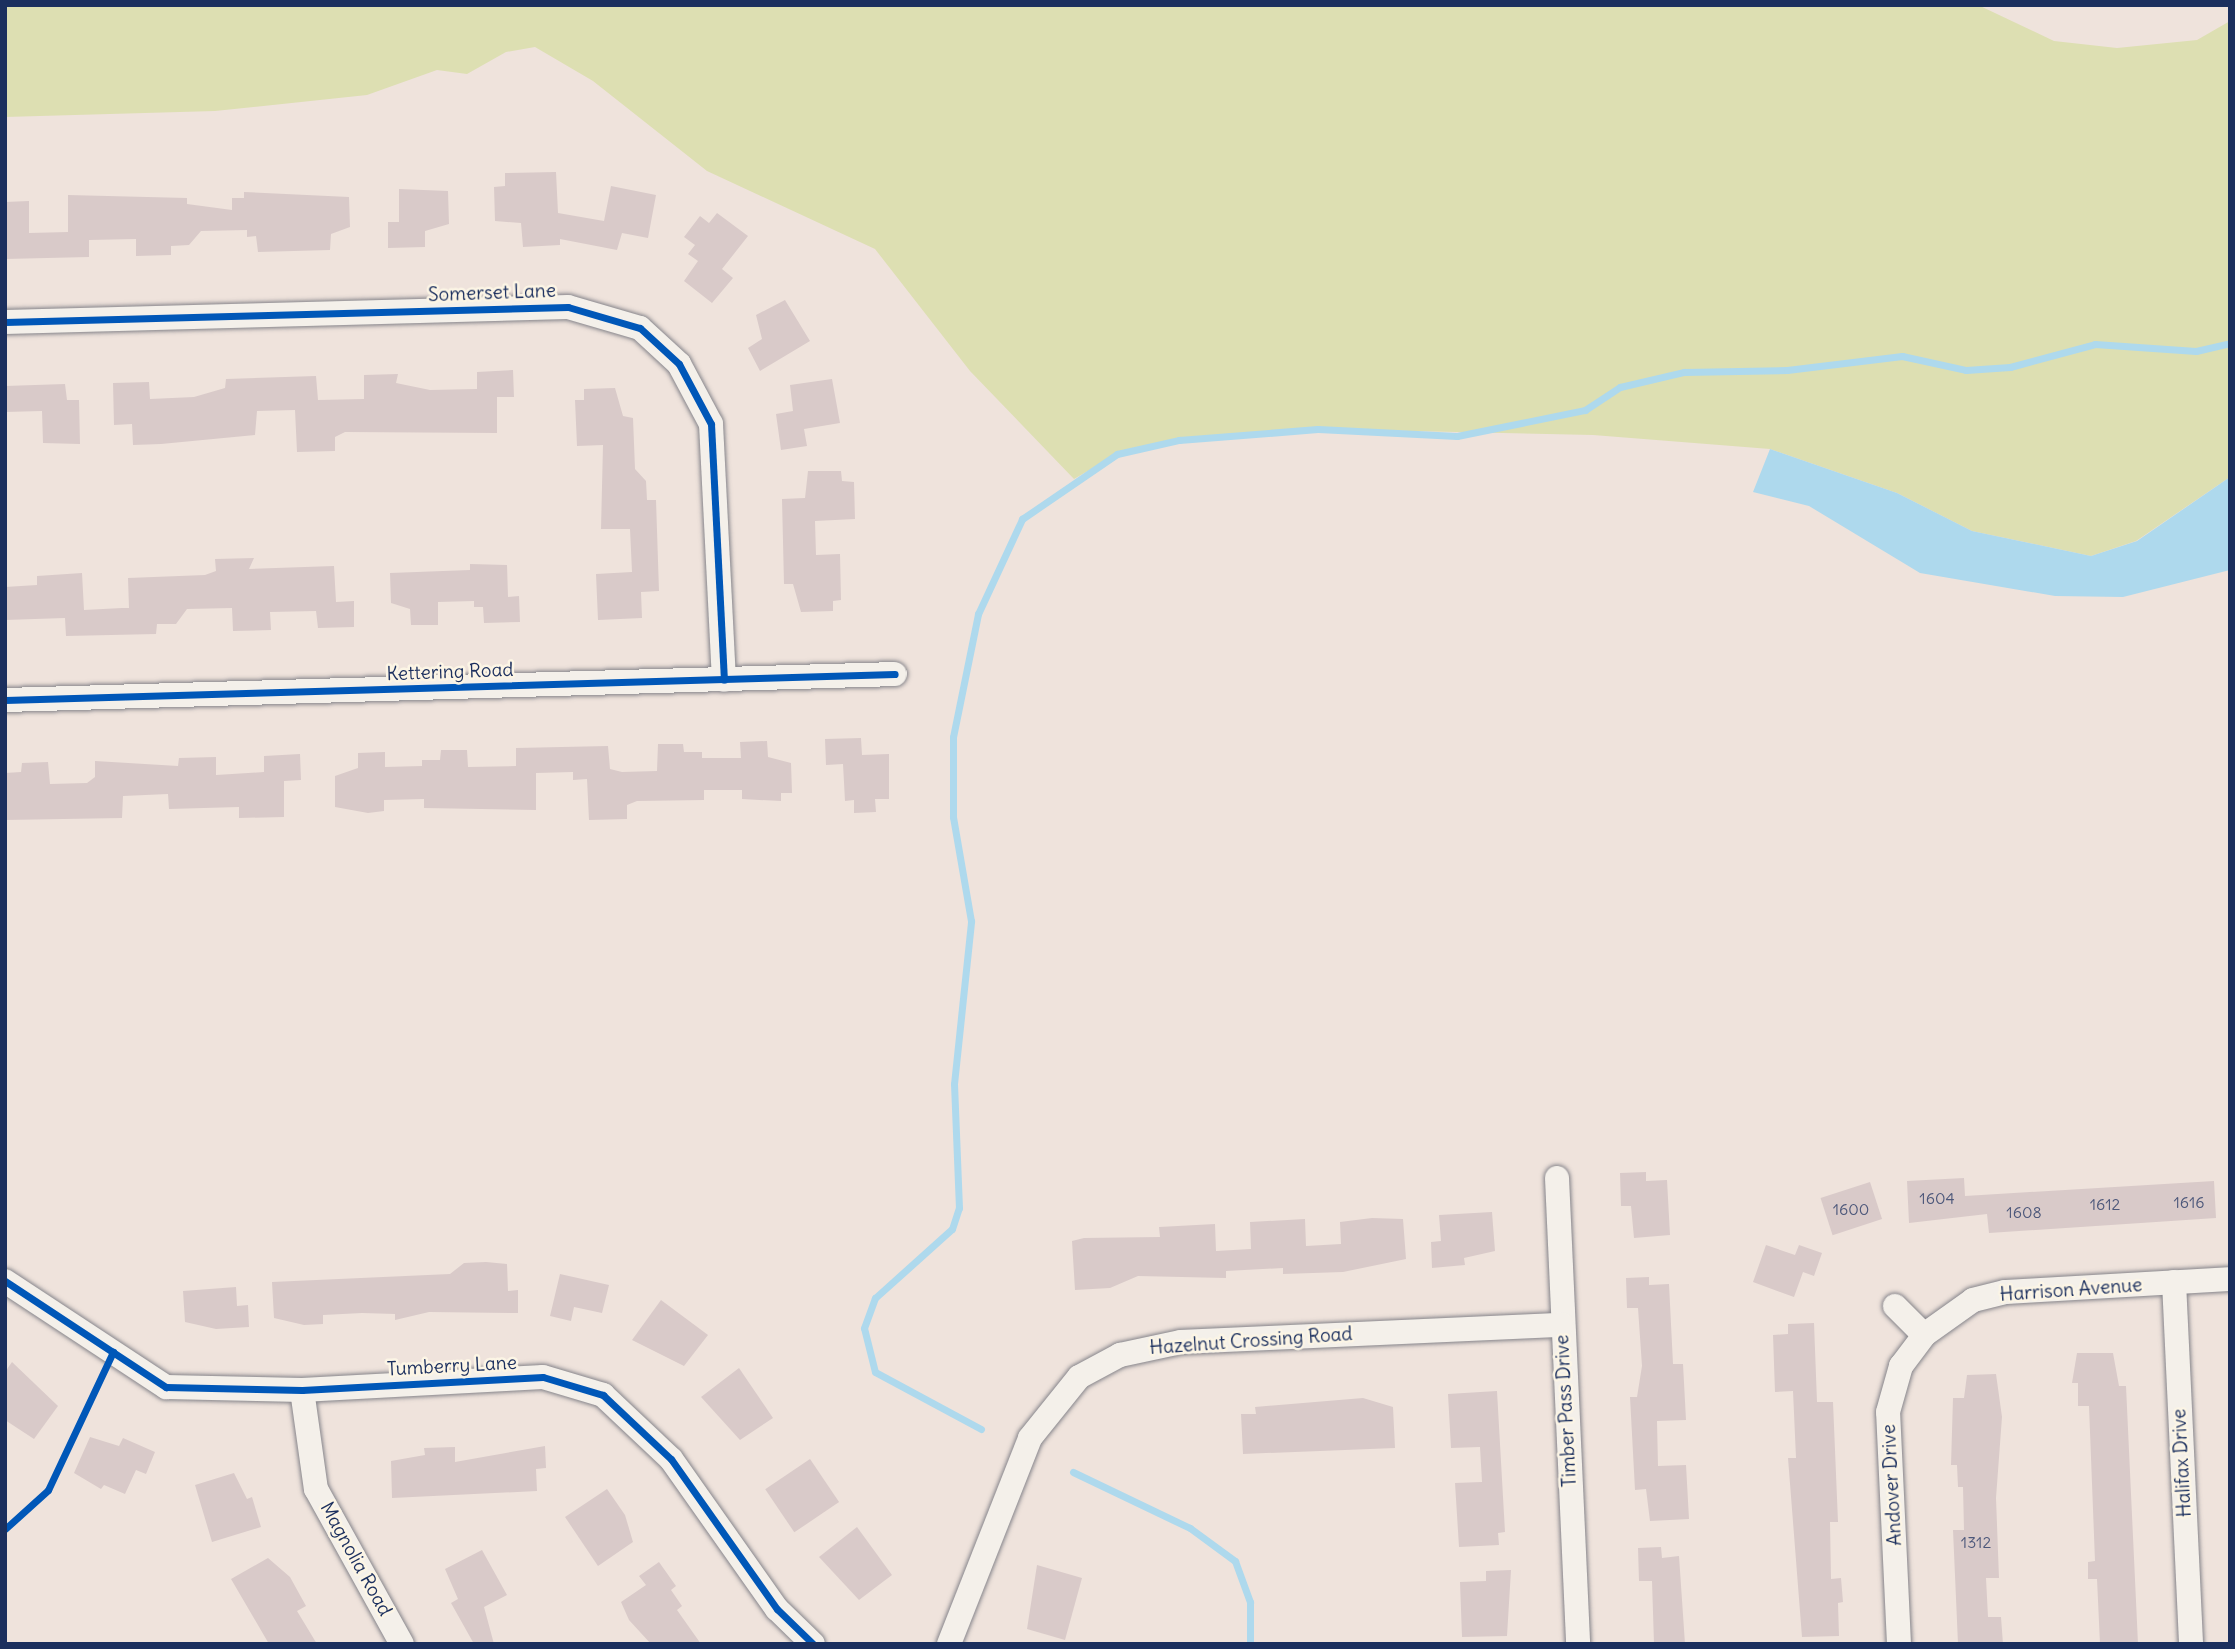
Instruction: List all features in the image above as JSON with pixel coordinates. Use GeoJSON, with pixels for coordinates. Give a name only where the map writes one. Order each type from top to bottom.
{"type":"FeatureCollection","features":[{"type":"Feature","properties":{"kind":"street","name":"Somerset Lane"},"geometry":{"type":"LineString","coordinates":[[5,322],[568,307],[640,328],[679,364],[711,424],[724,680]]}},
{"type":"Feature","properties":{"kind":"street","name":"Kettering Road"},"geometry":{"type":"LineString","coordinates":[[5,701],[895,674]]}},
{"type":"Feature","properties":{"kind":"street","name":"Timber Pass Drive"},"geometry":{"type":"LineString","coordinates":[[1557,1178],[1578,1644]]}},
{"type":"Feature","properties":{"kind":"street","name":"Harrison Avenue"},"geometry":{"type":"LineString","coordinates":[[1924,1335],[1973,1300],[2005,1292],[2230,1279]]}},
{"type":"Feature","properties":{"kind":"street","name":"Tumberry Lane"},"geometry":{"type":"LineString","coordinates":[[5,1281],[166,1387],[302,1390],[543,1377],[603,1395],[671,1459],[777,1609],[813,1644]]}},
{"type":"Feature","properties":{"kind":"street","name":"Halifax Drive"},"geometry":{"type":"LineString","coordinates":[[2174,1282],[2191,1644]]}},
{"type":"Feature","properties":{"kind":"street"},"geometry":{"type":"LineString","coordinates":[[1895,1306],[1924,1335]]}},
{"type":"Feature","properties":{"kind":"street","name":"Hazelnut Crossing Road"},"geometry":{"type":"LineString","coordinates":[[948,1644],[1030,1438],[1079,1377],[1120,1354],[1181,1342],[1562,1325]]}},
{"type":"Feature","properties":{"kind":"street","name":"Andover Drive"},"geometry":{"type":"LineString","coordinates":[[1899,1644],[1888,1412],[1901,1366],[1924,1335]]}},
{"type":"Feature","properties":{"kind":"street","name":"Magnolia Road"},"geometry":{"type":"LineString","coordinates":[[302,1390],[316,1489],[402,1644]]}},
{"type":"Feature","properties":{"kind":"green space"},"geometry":{"type":"Polygon","coordinates":[[[5,5],[1978,5],[2054,41],[2117,48],[2197,40],[2230,21],[2230,477],[2136,541],[2091,556],[1972,531],[1897,493],[1770,449],[1593,435],[1318,429],[1179,440],[1117,454],[1074,479],[970,371],[875,249],[707,171],[593,81],[535,47],[506,52],[467,74],[437,70],[367,95],[215,111],[5,117],[5,5]]]}},
{"type":"Feature","properties":{"kind":"water"},"geometry":{"type":"Polygon","coordinates":[[[1770,449],[1897,493],[1972,531],[2091,556],[2137,541],[2230,477],[2230,570],[2123,597],[2055,596],[1920,573],[1809,506],[1753,492],[1770,449]]]}},
{"type":"Feature","properties":{"kind":"building"},"geometry":{"type":"Polygon","coordinates":[[[556,172],[558,213],[604,221],[611,186],[656,195],[648,238],[622,233],[617,250],[560,239],[560,245],[523,247],[521,223],[495,221],[494,187],[505,186],[505,173],[556,172]]]}},
{"type":"Feature","properties":{"kind":"building"},"geometry":{"type":"Polygon","coordinates":[[[399,189],[448,191],[449,224],[425,231],[425,247],[388,248],[388,222],[399,222],[399,189]]]}},
{"type":"Feature","properties":{"kind":"building"},"geometry":{"type":"Polygon","coordinates":[[[244,192],[349,197],[350,227],[331,234],[330,250],[258,252],[256,236],[247,237],[247,230],[201,231],[189,245],[171,246],[171,255],[136,256],[136,239],[89,240],[89,257],[5,259],[5,202],[29,201],[29,233],[68,232],[68,195],[187,198],[187,204],[232,210],[232,198],[244,198],[244,192]]]}},
{"type":"Feature","properties":{"kind":"building"},"geometry":{"type":"Polygon","coordinates":[[[717,213],[748,236],[722,269],[733,278],[712,303],[684,281],[698,261],[688,254],[695,245],[684,237],[700,216],[709,223],[717,213]]]}},
{"type":"Feature","properties":{"kind":"building"},"geometry":{"type":"Polygon","coordinates":[[[785,300],[810,341],[760,371],[748,348],[762,339],[756,315],[785,300]]]}},
{"type":"Feature","properties":{"kind":"building"},"geometry":{"type":"Polygon","coordinates":[[[513,370],[514,397],[497,397],[497,433],[345,432],[335,437],[335,451],[297,452],[295,410],[257,411],[255,435],[161,444],[133,445],[132,424],[114,425],[113,383],[149,382],[150,399],[194,397],[225,388],[226,379],[316,376],[318,400],[364,399],[364,375],[398,374],[396,383],[430,390],[477,389],[477,372],[513,370]]]}},
{"type":"Feature","properties":{"kind":"building"},"geometry":{"type":"Polygon","coordinates":[[[832,379],[840,423],[804,429],[807,446],[781,450],[776,414],[793,411],[790,385],[832,379]]]}},
{"type":"Feature","properties":{"kind":"building"},"geometry":{"type":"Polygon","coordinates":[[[65,384],[67,400],[79,400],[80,444],[43,443],[42,411],[5,412],[5,386],[65,384]]]}},
{"type":"Feature","properties":{"kind":"building"},"geometry":{"type":"Polygon","coordinates":[[[615,388],[623,416],[633,418],[635,469],[646,481],[647,500],[656,500],[659,591],[641,592],[642,618],[598,620],[596,574],[632,572],[630,529],[601,529],[603,445],[577,446],[575,400],[584,400],[584,389],[615,388]]]}},
{"type":"Feature","properties":{"kind":"building"},"geometry":{"type":"Polygon","coordinates":[[[808,471],[841,471],[842,481],[854,482],[855,519],[815,521],[816,555],[840,554],[841,600],[833,601],[833,611],[801,612],[793,584],[784,584],[782,499],[805,498],[808,471]]]}},
{"type":"Feature","properties":{"kind":"building"},"geometry":{"type":"Polygon","coordinates":[[[254,558],[249,569],[334,566],[336,602],[354,601],[354,627],[318,628],[316,611],[270,612],[271,630],[233,631],[232,608],[187,609],[176,624],[157,624],[156,634],[66,636],[65,618],[5,620],[5,587],[37,585],[37,576],[82,573],[84,610],[129,608],[128,578],[205,575],[216,571],[215,559],[254,558]]]}},
{"type":"Feature","properties":{"kind":"building"},"geometry":{"type":"Polygon","coordinates":[[[470,564],[507,565],[508,597],[519,596],[520,622],[484,623],[483,607],[474,607],[474,601],[438,602],[438,625],[411,625],[410,609],[391,603],[390,573],[470,570],[470,564]]]}},
{"type":"Feature","properties":{"kind":"building"},"geometry":{"type":"Polygon","coordinates":[[[861,738],[862,755],[889,754],[889,799],[875,799],[876,812],[854,813],[854,800],[845,801],[843,764],[826,765],[825,739],[861,738]]]}},
{"type":"Feature","properties":{"kind":"building"},"geometry":{"type":"Polygon","coordinates":[[[767,741],[768,757],[791,763],[792,793],[781,793],[781,801],[742,799],[742,790],[704,790],[704,800],[637,801],[627,805],[627,819],[589,820],[587,779],[573,780],[573,772],[536,773],[536,810],[424,808],[424,799],[384,800],[384,811],[368,813],[335,807],[335,776],[358,768],[358,753],[385,752],[385,767],[422,766],[422,760],[440,760],[441,750],[467,750],[468,767],[516,766],[516,748],[608,746],[610,769],[622,772],[657,771],[658,744],[683,744],[684,752],[702,752],[702,758],[741,758],[740,742],[767,741]]]}},
{"type":"Feature","properties":{"kind":"building"},"geometry":{"type":"Polygon","coordinates":[[[300,754],[301,780],[284,781],[284,817],[239,818],[239,807],[169,809],[168,794],[123,796],[122,818],[5,820],[5,773],[21,772],[22,763],[48,762],[50,784],[87,783],[95,777],[95,761],[178,766],[179,758],[216,757],[216,775],[264,772],[264,756],[300,754]]]}},
{"type":"Feature","properties":{"kind":"building"},"geometry":{"type":"Polygon","coordinates":[[[1646,1172],[1646,1181],[1667,1180],[1670,1235],[1634,1238],[1631,1206],[1621,1206],[1620,1173],[1646,1172]]]}},
{"type":"Feature","properties":{"kind":"building"},"geometry":{"type":"Polygon","coordinates":[[[1964,1178],[1965,1196],[2214,1181],[2216,1218],[1989,1233],[1987,1214],[1909,1223],[1907,1181],[1964,1178]]]}},
{"type":"Feature","properties":{"kind":"building"},"geometry":{"type":"Polygon","coordinates":[[[1870,1182],[1882,1219],[1833,1235],[1821,1198],[1870,1182]]]}},
{"type":"Feature","properties":{"kind":"building"},"geometry":{"type":"Polygon","coordinates":[[[1492,1212],[1495,1251],[1464,1258],[1465,1265],[1432,1268],[1431,1242],[1441,1241],[1439,1215],[1492,1212]]]}},
{"type":"Feature","properties":{"kind":"building"},"geometry":{"type":"Polygon","coordinates":[[[1372,1218],[1403,1219],[1406,1259],[1343,1272],[1283,1274],[1283,1268],[1226,1271],[1226,1278],[1138,1276],[1110,1288],[1075,1290],[1072,1241],[1084,1238],[1160,1237],[1159,1227],[1215,1224],[1216,1251],[1251,1249],[1250,1222],[1305,1219],[1306,1246],[1341,1244],[1340,1222],[1372,1218]]]}},
{"type":"Feature","properties":{"kind":"building"},"geometry":{"type":"Polygon","coordinates":[[[1766,1245],[1795,1255],[1799,1245],[1822,1253],[1814,1276],[1803,1272],[1794,1297],[1753,1282],[1766,1245]]]}},
{"type":"Feature","properties":{"kind":"building"},"geometry":{"type":"Polygon","coordinates":[[[464,1263],[507,1264],[508,1291],[518,1290],[518,1313],[429,1312],[395,1320],[395,1314],[323,1315],[323,1324],[304,1325],[274,1318],[272,1282],[450,1274],[464,1263]]]}},
{"type":"Feature","properties":{"kind":"building"},"geometry":{"type":"Polygon","coordinates":[[[560,1274],[609,1285],[602,1313],[574,1307],[571,1321],[550,1316],[560,1274]]]}},
{"type":"Feature","properties":{"kind":"building"},"geometry":{"type":"Polygon","coordinates":[[[1649,1277],[1649,1285],[1669,1284],[1673,1364],[1683,1364],[1686,1420],[1657,1421],[1658,1466],[1686,1465],[1689,1519],[1650,1521],[1646,1489],[1635,1490],[1630,1397],[1637,1397],[1642,1366],[1638,1308],[1627,1308],[1626,1278],[1649,1277]]]}},
{"type":"Feature","properties":{"kind":"building"},"geometry":{"type":"Polygon","coordinates":[[[236,1287],[237,1306],[248,1305],[249,1327],[216,1329],[185,1322],[183,1291],[236,1287]]]}},
{"type":"Feature","properties":{"kind":"building"},"geometry":{"type":"Polygon","coordinates":[[[661,1300],[708,1335],[684,1366],[632,1340],[661,1300]]]}},
{"type":"Feature","properties":{"kind":"building"},"geometry":{"type":"Polygon","coordinates":[[[1814,1323],[1817,1402],[1833,1402],[1838,1522],[1830,1522],[1831,1579],[1841,1578],[1843,1602],[1838,1603],[1839,1636],[1802,1637],[1788,1458],[1796,1458],[1793,1391],[1775,1392],[1773,1335],[1788,1334],[1788,1324],[1814,1323]]]}},
{"type":"Feature","properties":{"kind":"building"},"geometry":{"type":"Polygon","coordinates":[[[2077,1353],[2113,1353],[2119,1386],[2126,1386],[2138,1644],[2100,1644],[2097,1579],[2088,1579],[2088,1562],[2095,1561],[2089,1406],[2078,1406],[2078,1383],[2072,1383],[2077,1353]]]}},
{"type":"Feature","properties":{"kind":"building"},"geometry":{"type":"Polygon","coordinates":[[[12,1362],[58,1406],[34,1439],[5,1420],[5,1372],[12,1362]]]}},
{"type":"Feature","properties":{"kind":"building"},"geometry":{"type":"Polygon","coordinates":[[[739,1368],[773,1418],[740,1440],[701,1397],[739,1368]]]}},
{"type":"Feature","properties":{"kind":"building"},"geometry":{"type":"Polygon","coordinates":[[[1996,1374],[2002,1417],[1996,1498],[1999,1578],[1986,1578],[1988,1617],[2001,1617],[2003,1644],[1958,1644],[1953,1530],[1964,1530],[1963,1487],[1958,1487],[1957,1465],[1951,1465],[1953,1398],[1964,1398],[1967,1375],[1996,1374]]]}},
{"type":"Feature","properties":{"kind":"building"},"geometry":{"type":"Polygon","coordinates":[[[1497,1391],[1505,1532],[1498,1533],[1499,1545],[1459,1547],[1455,1483],[1482,1482],[1480,1447],[1451,1448],[1448,1394],[1497,1391]]]}},
{"type":"Feature","properties":{"kind":"building"},"geometry":{"type":"Polygon","coordinates":[[[1363,1398],[1393,1407],[1395,1448],[1243,1454],[1241,1414],[1256,1414],[1255,1407],[1363,1398]]]}},
{"type":"Feature","properties":{"kind":"building"},"geometry":{"type":"Polygon","coordinates":[[[90,1437],[119,1446],[123,1438],[155,1452],[146,1474],[136,1470],[125,1494],[104,1485],[101,1489],[74,1473],[90,1437]]]}},
{"type":"Feature","properties":{"kind":"building"},"geometry":{"type":"Polygon","coordinates":[[[545,1446],[546,1468],[536,1469],[537,1491],[392,1498],[391,1461],[425,1455],[424,1448],[455,1447],[455,1462],[545,1446]]]}},
{"type":"Feature","properties":{"kind":"building"},"geometry":{"type":"Polygon","coordinates":[[[810,1459],[839,1502],[794,1532],[765,1489],[810,1459]]]}},
{"type":"Feature","properties":{"kind":"building"},"geometry":{"type":"Polygon","coordinates":[[[234,1473],[247,1499],[252,1497],[261,1527],[212,1542],[195,1485],[234,1473]]]}},
{"type":"Feature","properties":{"kind":"building"},"geometry":{"type":"Polygon","coordinates":[[[607,1489],[625,1515],[633,1542],[598,1566],[565,1517],[607,1489]]]}},
{"type":"Feature","properties":{"kind":"building"},"geometry":{"type":"Polygon","coordinates":[[[857,1527],[892,1575],[859,1600],[819,1557],[857,1527]]]}},
{"type":"Feature","properties":{"kind":"building"},"geometry":{"type":"Polygon","coordinates":[[[1661,1547],[1662,1558],[1679,1556],[1685,1644],[1654,1644],[1652,1581],[1639,1581],[1638,1548],[1661,1547]]]}},
{"type":"Feature","properties":{"kind":"building"},"geometry":{"type":"Polygon","coordinates":[[[482,1550],[507,1595],[484,1607],[494,1644],[474,1644],[451,1603],[458,1599],[445,1569],[482,1550]]]}},
{"type":"Feature","properties":{"kind":"building"},"geometry":{"type":"Polygon","coordinates":[[[268,1558],[290,1577],[306,1606],[297,1611],[317,1644],[269,1644],[231,1579],[268,1558]]]}},
{"type":"Feature","properties":{"kind":"building"},"geometry":{"type":"Polygon","coordinates":[[[659,1562],[676,1586],[671,1590],[682,1606],[677,1610],[701,1644],[651,1644],[629,1620],[621,1602],[646,1585],[639,1576],[659,1562]]]}},
{"type":"Feature","properties":{"kind":"building"},"geometry":{"type":"Polygon","coordinates":[[[1037,1565],[1082,1578],[1065,1640],[1027,1629],[1037,1565]]]}},
{"type":"Feature","properties":{"kind":"building"},"geometry":{"type":"Polygon","coordinates":[[[1511,1570],[1507,1636],[1462,1637],[1460,1582],[1486,1581],[1486,1571],[1511,1570]]]}},
{"type":"Feature","properties":{"kind":"waterway"},"geometry":{"type":"LineString","coordinates":[[981,1429],[875,1372],[864,1328],[875,1298],[952,1229],[959,1208],[954,1084],[971,921],[953,817],[953,737],[978,614],[1022,519],[1117,454],[1179,440],[1318,429],[1457,436],[1585,410],[1620,387],[1684,372],[1787,370],[1902,356],[1966,370],[2010,367],[2095,344],[2196,351],[2230,343]]}},
{"type":"Feature","properties":{"kind":"waterway"},"geometry":{"type":"LineString","coordinates":[[1073,1472],[1190,1528],[1235,1561],[1250,1602],[1250,1644]]}},
{"type":"Feature","properties":{"kind":"cycle path"},"geometry":{"type":"LineString","coordinates":[[5,322],[568,307],[640,328],[679,364],[711,424],[724,680]]}},
{"type":"Feature","properties":{"kind":"cycle path"},"geometry":{"type":"LineString","coordinates":[[5,700],[895,674]]}},
{"type":"Feature","properties":{"kind":"cycle path"},"geometry":{"type":"LineString","coordinates":[[5,1281],[166,1387],[302,1390],[543,1377],[603,1395],[671,1459],[777,1609],[813,1644]]}},
{"type":"Feature","properties":{"kind":"cycle path"},"geometry":{"type":"LineString","coordinates":[[5,1529],[48,1490],[113,1352]]}}]}
